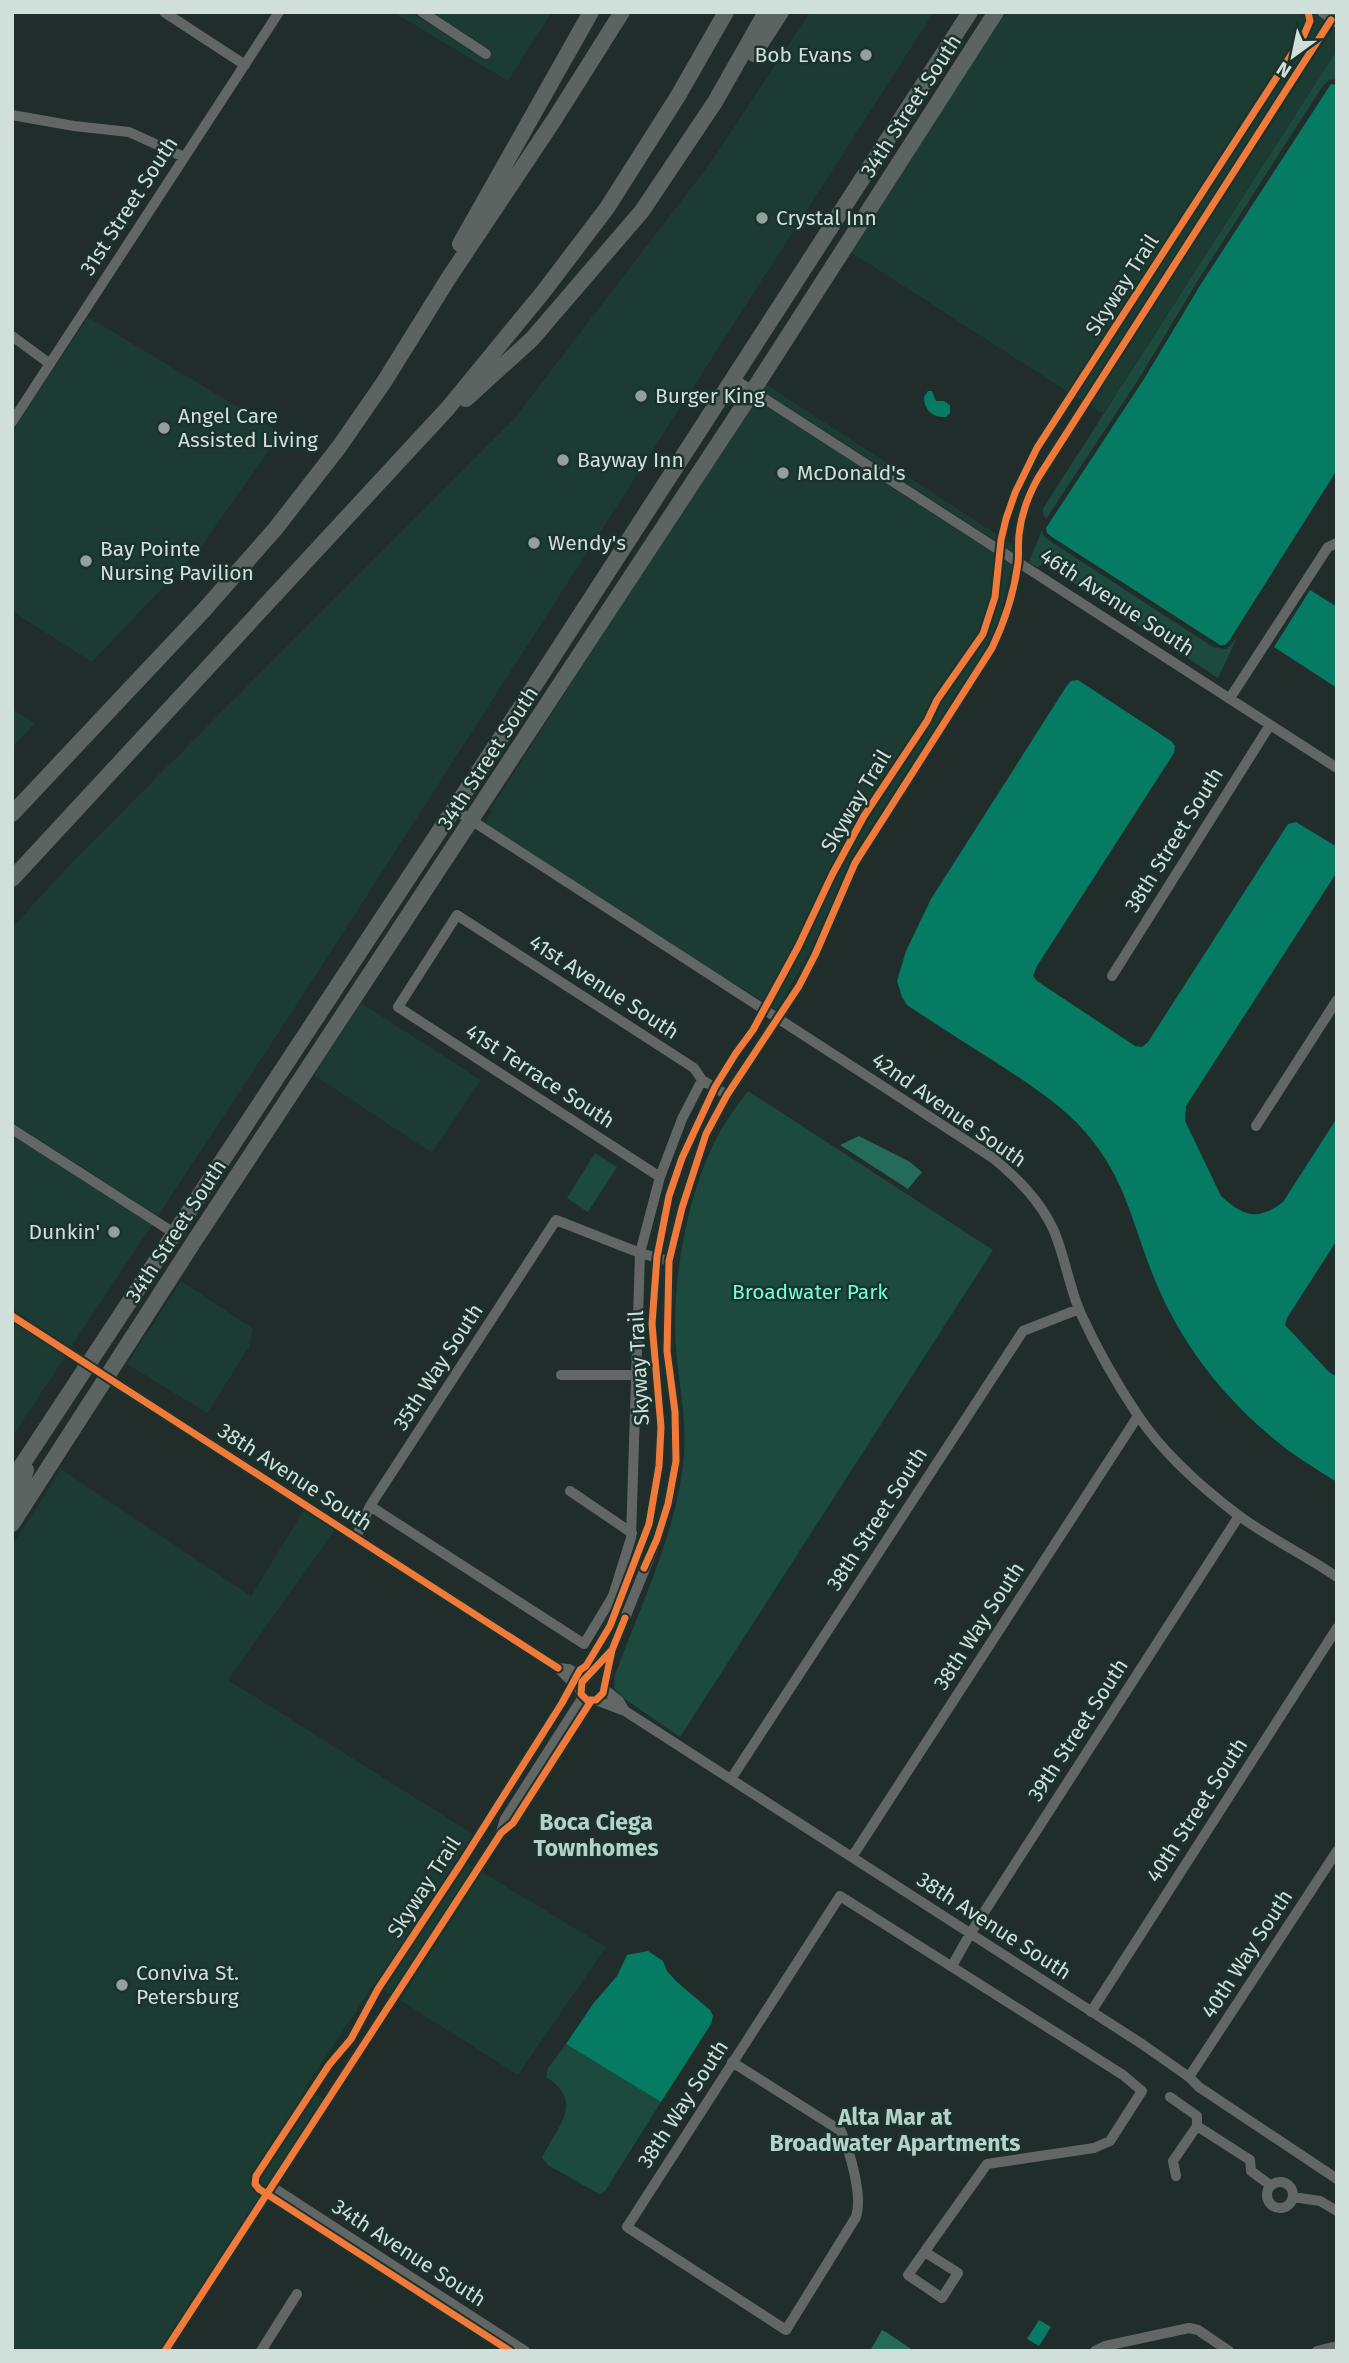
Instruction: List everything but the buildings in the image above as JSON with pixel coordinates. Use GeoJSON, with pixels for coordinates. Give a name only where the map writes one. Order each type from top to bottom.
{"type":"FeatureCollection","features":[{"type":"Feature","properties":{"kind":"highway"},"geometry":{"type":"LineString","coordinates":[[448,279],[460,244],[591,12]]}},
{"type":"Feature","properties":{"kind":"highway"},"geometry":{"type":"LineString","coordinates":[[12,814],[194,620],[276,528],[339,447],[384,382],[622,12]]}},
{"type":"Feature","properties":{"kind":"highway"},"geometry":{"type":"LineString","coordinates":[[12,879],[405,456],[489,358],[607,208],[726,12]]}},
{"type":"Feature","properties":{"kind":"highway"},"geometry":{"type":"LineString","coordinates":[[405,456],[532,339],[628,230],[715,102],[766,12]]}},
{"type":"Feature","properties":{"kind":"highway"},"geometry":{"type":"LineString","coordinates":[[715,102],[749,61],[781,12]]}},
{"type":"Feature","properties":{"kind":"highway","name":"34th Street South"},"geometry":{"type":"LineString","coordinates":[[12,1480],[596,592],[970,12]]}},
{"type":"Feature","properties":{"kind":"highway","name":"34th Street South"},"geometry":{"type":"LineString","coordinates":[[12,1524],[230,1186],[753,391],[990,14]]}},
{"type":"Feature","properties":{"kind":"highway"},"geometry":{"type":"LineString","coordinates":[[615,602],[608,595],[608,591],[620,570],[622,551]]}},
{"type":"Feature","properties":{"kind":"highway"},"geometry":{"type":"LineString","coordinates":[[590,641],[592,618],[600,601],[596,592]]}},
{"type":"Feature","properties":{"kind":"highway"},"geometry":{"type":"LineString","coordinates":[[272,1122],[272,1106],[298,1066],[300,1040]]}},
{"type":"Feature","properties":{"kind":"highway"},"geometry":{"type":"LineString","coordinates":[[230,1186],[236,1160],[255,1132],[254,1111]]}},
{"type":"Feature","properties":{"kind":"highway"},"geometry":{"type":"LineString","coordinates":[[12,1499],[22,1483],[27,1457]]}},
{"type":"Feature","properties":{"kind":"street"},"geometry":{"type":"LineString","coordinates":[[164,12],[245,65]]}},
{"type":"Feature","properties":{"kind":"street","name":"31st Street South"},"geometry":{"type":"LineString","coordinates":[[12,422],[279,12]]}},
{"type":"Feature","properties":{"kind":"street"},"geometry":{"type":"LineString","coordinates":[[422,12],[486,54]]}},
{"type":"Feature","properties":{"kind":"street"},"geometry":{"type":"LineString","coordinates":[[588,1697],[601,1697],[612,1650],[657,1539],[668,1504],[676,1461],[675,1412],[667,1351],[669,1261],[706,1134],[727,1095],[799,986],[855,863],[992,648],[1002,626],[1018,562],[1023,512],[1038,478],[1330,19]]}},
{"type":"Feature","properties":{"kind":"street"},"geometry":{"type":"LineString","coordinates":[[12,115],[75,127],[129,132],[184,157]]}},
{"type":"Feature","properties":{"kind":"street"},"geometry":{"type":"LineString","coordinates":[[824,240],[831,270]]}},
{"type":"Feature","properties":{"kind":"street"},"geometry":{"type":"LineString","coordinates":[[12,337],[50,364]]}},
{"type":"Feature","properties":{"kind":"street","name":"46th Avenue South"},"geometry":{"type":"LineString","coordinates":[[734,379],[1337,768]]}},
{"type":"Feature","properties":{"kind":"street"},"geometry":{"type":"LineString","coordinates":[[1230,698],[1332,545]]}},
{"type":"Feature","properties":{"kind":"street","name":"38th Street South"},"geometry":{"type":"LineString","coordinates":[[1112,976],[1270,725]]}},
{"type":"Feature","properties":{"kind":"street","name":"42nd Avenue South"},"geometry":{"type":"LineString","coordinates":[[454,809],[993,1158],[1020,1180],[1038,1201],[1054,1231],[1079,1309],[1098,1349],[1138,1416],[1200,1484],[1239,1516],[1337,1577]]}},
{"type":"Feature","properties":{"kind":"street","name":"41st Terrace South"},"geometry":{"type":"LineString","coordinates":[[457,915],[398,1007],[660,1177]]}},
{"type":"Feature","properties":{"kind":"street","name":"41st Avenue South"},"geometry":{"type":"LineString","coordinates":[[457,915],[694,1068],[702,1080],[727,1095]]}},
{"type":"Feature","properties":{"kind":"street"},"geometry":{"type":"LineString","coordinates":[[1256,1126],[1337,1000]]}},
{"type":"Feature","properties":{"kind":"street"},"geometry":{"type":"LineString","coordinates":[[370,1506],[584,1644],[612,1596],[632,1532],[640,1253],[660,1177],[682,1119],[702,1080]]}},
{"type":"Feature","properties":{"kind":"street"},"geometry":{"type":"LineString","coordinates":[[12,1129],[174,1233]]}},
{"type":"Feature","properties":{"kind":"street","name":"35th Way South"},"geometry":{"type":"LineString","coordinates":[[356,1537],[370,1506],[556,1220],[640,1253]]}},
{"type":"Feature","properties":{"kind":"street"},"geometry":{"type":"LineString","coordinates":[[640,1253],[669,1261]]}},
{"type":"Feature","properties":{"kind":"street","name":"38th Street South"},"geometry":{"type":"LineString","coordinates":[[731,1779],[1023,1331],[1079,1309]]}},
{"type":"Feature","properties":{"kind":"street","name":"38th Avenue South"},"geometry":{"type":"LineString","coordinates":[[12,1316],[558,1668],[588,1697],[625,1711],[1091,2012],[1337,2179]]}},
{"type":"Feature","properties":{"kind":"street"},"geometry":{"type":"LineString","coordinates":[[561,1375],[635,1375]]}},
{"type":"Feature","properties":{"kind":"street","name":"38th Way South"},"geometry":{"type":"LineString","coordinates":[[852,1857],[1138,1416]]}},
{"type":"Feature","properties":{"kind":"street"},"geometry":{"type":"LineString","coordinates":[[570,1492],[632,1532]]}},
{"type":"Feature","properties":{"kind":"street","name":"39th Street South"},"geometry":{"type":"LineString","coordinates":[[952,1966],[1239,1516]]}},
{"type":"Feature","properties":{"kind":"street","name":"40th Street South"},"geometry":{"type":"LineString","coordinates":[[1091,2012],[1337,1628]]}},
{"type":"Feature","properties":{"kind":"street"},"geometry":{"type":"LineString","coordinates":[[588,1697],[582,1682],[612,1650]]}},
{"type":"Feature","properties":{"kind":"street","name":"38th Avenue South"},"geometry":{"type":"LineString","coordinates":[[558,1668],[569,1669],[587,1678]]}},
{"type":"Feature","properties":{"kind":"street"},"geometry":{"type":"LineString","coordinates":[[587,1678],[599,1679],[604,1688]]}},
{"type":"Feature","properties":{"kind":"street","name":"38th Avenue South"},"geometry":{"type":"LineString","coordinates":[[604,1688],[619,1701],[625,1711]]}},
{"type":"Feature","properties":{"kind":"street"},"geometry":{"type":"LineString","coordinates":[[165,2351],[501,1833],[513,1823],[588,1697]]}},
{"type":"Feature","properties":{"kind":"street","name":"40th Way South"},"geometry":{"type":"LineString","coordinates":[[1189,2077],[1337,1851]]}},
{"type":"Feature","properties":{"kind":"street","name":"38th Way South"},"geometry":{"type":"LineString","coordinates":[[732,2062],[841,2131],[847,2146],[859,2207],[856,2217],[786,2330],[626,2227],[732,2062],[840,1896],[952,1966]]}},
{"type":"Feature","properties":{"kind":"street"},"geometry":{"type":"LineString","coordinates":[[925,2252],[958,2273],[942,2298],[908,2274],[987,2164],[1094,2148],[1110,2141],[1142,2091],[1122,2075],[952,1966]]}},
{"type":"Feature","properties":{"kind":"street"},"geometry":{"type":"LineString","coordinates":[[1170,2097],[1197,2116],[1197,2126],[1173,2161],[1176,2176]]}},
{"type":"Feature","properties":{"kind":"street"},"geometry":{"type":"LineString","coordinates":[[1197,2126],[1250,2160],[1251,2171],[1270,2185]]}},
{"type":"Feature","properties":{"kind":"street"},"geometry":{"type":"LineString","coordinates":[[1286,2183],[1292,2189],[1293,2197],[1284,2207],[1276,2207],[1267,2197],[1270,2185],[1286,2183]]}},
{"type":"Feature","properties":{"kind":"street","name":"34th Avenue South"},"geometry":{"type":"LineString","coordinates":[[272,2187],[525,2351]]}},
{"type":"Feature","properties":{"kind":"street"},"geometry":{"type":"LineString","coordinates":[[1293,2197],[1320,2201],[1337,2211]]}},
{"type":"Feature","properties":{"kind":"street"},"geometry":{"type":"LineString","coordinates":[[261,2351],[297,2294]]}},
{"type":"Feature","properties":{"kind":"street"},"geometry":{"type":"LineString","coordinates":[[1095,2351],[1105,2346],[1189,2328],[1198,2330],[1229,2351]]}},
{"type":"Feature","properties":{"kind":"street"},"geometry":{"type":"LineString","coordinates":[[1317,2351],[1337,2346]]}},
{"type":"Feature","properties":{"kind":"shaded area"},"geometry":{"type":"Polygon","coordinates":[[[393,12],[411,12],[487,61],[493,52],[432,12],[552,12],[508,81],[393,12]]]}},
{"type":"Feature","properties":{"kind":"shaded area"},"geometry":{"type":"Polygon","coordinates":[[[810,12],[934,12],[305,992],[158,1216],[12,1122],[12,928],[73,861],[514,419],[711,162],[810,12]]]}},
{"type":"Feature","properties":{"kind":"shaded area"},"geometry":{"type":"Polygon","coordinates":[[[1002,12],[1316,12],[1324,22],[1082,401],[849,251],[1002,12]]]}},
{"type":"Feature","properties":{"kind":"shaded area"},"geometry":{"type":"Polygon","coordinates":[[[1333,28],[1337,29],[1337,50],[1103,414],[1090,406],[1333,28]]]}},
{"type":"Feature","properties":{"kind":"shaded area"},"geometry":{"type":"Polygon","coordinates":[[[1331,84],[1337,85],[1337,470],[1229,641],[1220,645],[1052,537],[1046,528],[1331,84]]]}},
{"type":"Feature","properties":{"kind":"shaded area"},"geometry":{"type":"Polygon","coordinates":[[[88,317],[281,433],[201,547],[92,662],[12,611],[12,432],[88,317]]]}},
{"type":"Feature","properties":{"kind":"shaded area"},"geometry":{"type":"Polygon","coordinates":[[[764,383],[1013,545],[1013,552],[760,389],[764,383]]]}},
{"type":"Feature","properties":{"kind":"shaded area"},"geometry":{"type":"Polygon","coordinates":[[[928,391],[932,391],[936,401],[944,401],[950,405],[950,413],[946,417],[933,415],[928,409],[924,397],[928,391]]]}},
{"type":"Feature","properties":{"kind":"shaded area"},"geometry":{"type":"Polygon","coordinates":[[[754,398],[1012,565],[998,625],[988,646],[850,860],[811,950],[777,1010],[677,949],[485,823],[492,812],[490,810],[754,398]]]}},
{"type":"Feature","properties":{"kind":"shaded area"},"geometry":{"type":"Polygon","coordinates":[[[1310,590],[1337,607],[1337,688],[1274,647],[1310,590]]]}},
{"type":"Feature","properties":{"kind":"shaded area"},"geometry":{"type":"Polygon","coordinates":[[[1078,680],[1171,741],[1175,746],[1174,753],[1033,976],[1135,1046],[1142,1047],[1148,1042],[1288,824],[1296,822],[1337,847],[1337,872],[1186,1106],[1185,1121],[1221,1196],[1244,1212],[1258,1214],[1283,1202],[1337,1118],[1337,1240],[1285,1325],[1329,1372],[1337,1377],[1337,1482],[1267,1433],[1231,1398],[1198,1359],[1160,1293],[1128,1205],[1114,1175],[1106,1159],[1085,1131],[1037,1090],[907,1005],[902,997],[897,981],[906,951],[931,899],[1066,687],[1071,681],[1078,680]]]}},
{"type":"Feature","properties":{"kind":"shaded area"},"geometry":{"type":"Polygon","coordinates":[[[12,709],[35,723],[12,748],[12,709]]]}},
{"type":"Feature","properties":{"kind":"shaded area"},"geometry":{"type":"Polygon","coordinates":[[[361,1003],[481,1080],[432,1153],[314,1075],[361,1003]]]}},
{"type":"Feature","properties":{"kind":"shaded area"},"geometry":{"type":"Polygon","coordinates":[[[12,1135],[152,1225],[71,1347],[12,1309],[12,1135]]]}},
{"type":"Feature","properties":{"kind":"shaded area"},"geometry":{"type":"Polygon","coordinates":[[[859,1136],[910,1162],[922,1172],[908,1189],[840,1145],[859,1136]]]}},
{"type":"Feature","properties":{"kind":"shaded area"},"geometry":{"type":"Polygon","coordinates":[[[181,1281],[253,1329],[249,1347],[207,1413],[127,1364],[181,1281]]]}},
{"type":"Feature","properties":{"kind":"shaded area"},"geometry":{"type":"Polygon","coordinates":[[[12,1322],[65,1357],[12,1437],[12,1322]]]}},
{"type":"Feature","properties":{"kind":"shaded area"},"geometry":{"type":"Polygon","coordinates":[[[61,1469],[251,1596],[304,1510],[335,1530],[228,1680],[473,1834],[458,1857],[474,1867],[391,1995],[374,1984],[306,2087],[323,2099],[159,2351],[12,2351],[12,1546],[61,1469]]]}},
{"type":"Feature","properties":{"kind":"shaded area"},"geometry":{"type":"Polygon","coordinates":[[[482,1872],[606,1947],[518,2075],[400,2000],[482,1872]]]}},
{"type":"Feature","properties":{"kind":"shaded area"},"geometry":{"type":"Polygon","coordinates":[[[648,1951],[663,1961],[667,1971],[677,1982],[710,2010],[713,2016],[711,2024],[661,2102],[566,2044],[593,2004],[617,1976],[627,1955],[648,1951]]]}},
{"type":"Feature","properties":{"kind":"shaded area"},"geometry":{"type":"Polygon","coordinates":[[[1039,2320],[1051,2327],[1039,2346],[1027,2339],[1039,2320]]]}},
{"type":"Feature","properties":{"kind":"shaded area"},"geometry":{"type":"Polygon","coordinates":[[[882,2330],[886,2332],[914,2351],[870,2351],[882,2330]]]}},
{"type":"Feature","properties":{"kind":"green space"},"geometry":{"type":"Polygon","coordinates":[[[1337,50],[1337,79],[1329,80],[1322,87],[1197,282],[1140,377],[1046,519],[1042,510],[1337,50]]]}},
{"type":"Feature","properties":{"kind":"green space"},"geometry":{"type":"Polygon","coordinates":[[[1042,530],[1050,541],[1213,647],[1226,649],[1237,638],[1218,678],[1044,564],[1037,567],[1029,562],[1042,530]]]}},
{"type":"Feature","properties":{"kind":"green space","name":"Broadwater Park"},"geometry":{"type":"Polygon","coordinates":[[[748,1091],[993,1250],[680,1737],[622,1697],[614,1688],[615,1675],[667,1537],[681,1480],[684,1437],[675,1326],[677,1280],[690,1210],[713,1145],[748,1091]]]}},
{"type":"Feature","properties":{"kind":"green space"},"geometry":{"type":"Polygon","coordinates":[[[595,1153],[617,1167],[588,1212],[567,1198],[595,1153]]]}},
{"type":"Feature","properties":{"kind":"green space"},"geometry":{"type":"Polygon","coordinates":[[[566,2044],[661,2102],[605,2191],[599,2194],[548,2165],[542,2158],[565,2115],[564,2096],[558,2086],[546,2077],[548,2068],[566,2044]]]}},
{"type":"Feature","properties":{"kind":"cycle path","name":"Skyway Trail"},"geometry":{"type":"LineString","coordinates":[[510,2351],[259,2189],[255,2184],[256,2176],[329,2065],[351,2039],[378,1989],[460,1865],[610,1626],[649,1524],[659,1466],[661,1427],[652,1324],[657,1257],[669,1196],[682,1158],[715,1087],[753,1030],[864,816],[927,721],[937,700],[983,634],[995,597],[1006,519],[1015,493],[1037,448],[1304,35],[1310,21],[1308,12]]}},
{"type":"Feature","properties":{"kind":"cycle path"},"geometry":{"type":"LineString","coordinates":[[644,1568],[668,1504],[676,1461],[675,1412],[667,1351],[669,1261],[682,1208],[706,1134],[727,1095],[799,986],[855,863],[992,648],[1011,596],[1018,563],[1021,520],[1038,478],[1331,20]]}},
{"type":"Feature","properties":{"kind":"cycle path"},"geometry":{"type":"LineString","coordinates":[[12,1316],[558,1668]]}},
{"type":"Feature","properties":{"kind":"cycle path"},"geometry":{"type":"LineString","coordinates":[[612,1650],[582,1682],[581,1694],[587,1700],[596,1700],[603,1693],[612,1650],[625,1618]]}},
{"type":"Feature","properties":{"kind":"cycle path"},"geometry":{"type":"LineString","coordinates":[[165,2351],[501,1833],[513,1823],[591,1701]]}},
{"type":"Feature","properties":{"kind":"place","name":"Bob Evans"},"geometry":{"type":"Point","coordinates":[866,55]}},
{"type":"Feature","properties":{"kind":"place","name":"Crystal Inn"},"geometry":{"type":"Point","coordinates":[762,218]}},
{"type":"Feature","properties":{"kind":"place","name":"Burger King"},"geometry":{"type":"Point","coordinates":[641,396]}},
{"type":"Feature","properties":{"kind":"place","name":"Angel Care Assisted Living"},"geometry":{"type":"Point","coordinates":[164,428]}},
{"type":"Feature","properties":{"kind":"place","name":"Bayway Inn"},"geometry":{"type":"Point","coordinates":[563,460]}},
{"type":"Feature","properties":{"kind":"place","name":"McDonald's"},"geometry":{"type":"Point","coordinates":[783,473]}},
{"type":"Feature","properties":{"kind":"place","name":"Wendy's"},"geometry":{"type":"Point","coordinates":[534,543]}},
{"type":"Feature","properties":{"kind":"place","name":"Bay Pointe Nursing Pavilion"},"geometry":{"type":"Point","coordinates":[86,561]}},
{"type":"Feature","properties":{"kind":"place","name":"Dunkin'"},"geometry":{"type":"Point","coordinates":[114,1232]}},
{"type":"Feature","properties":{"kind":"place","name":"Conviva St. Petersburg"},"geometry":{"type":"Point","coordinates":[122,1985]}},
{"type":"Feature","properties":{"kind":"district","name":"Boca Ciega Townhomes"},"geometry":{"type":"Point","coordinates":[596,1835]}},
{"type":"Feature","properties":{"kind":"district","name":"Alta Mar at Broadwater Apartments"},"geometry":{"type":"Point","coordinates":[895,2130]}}]}
